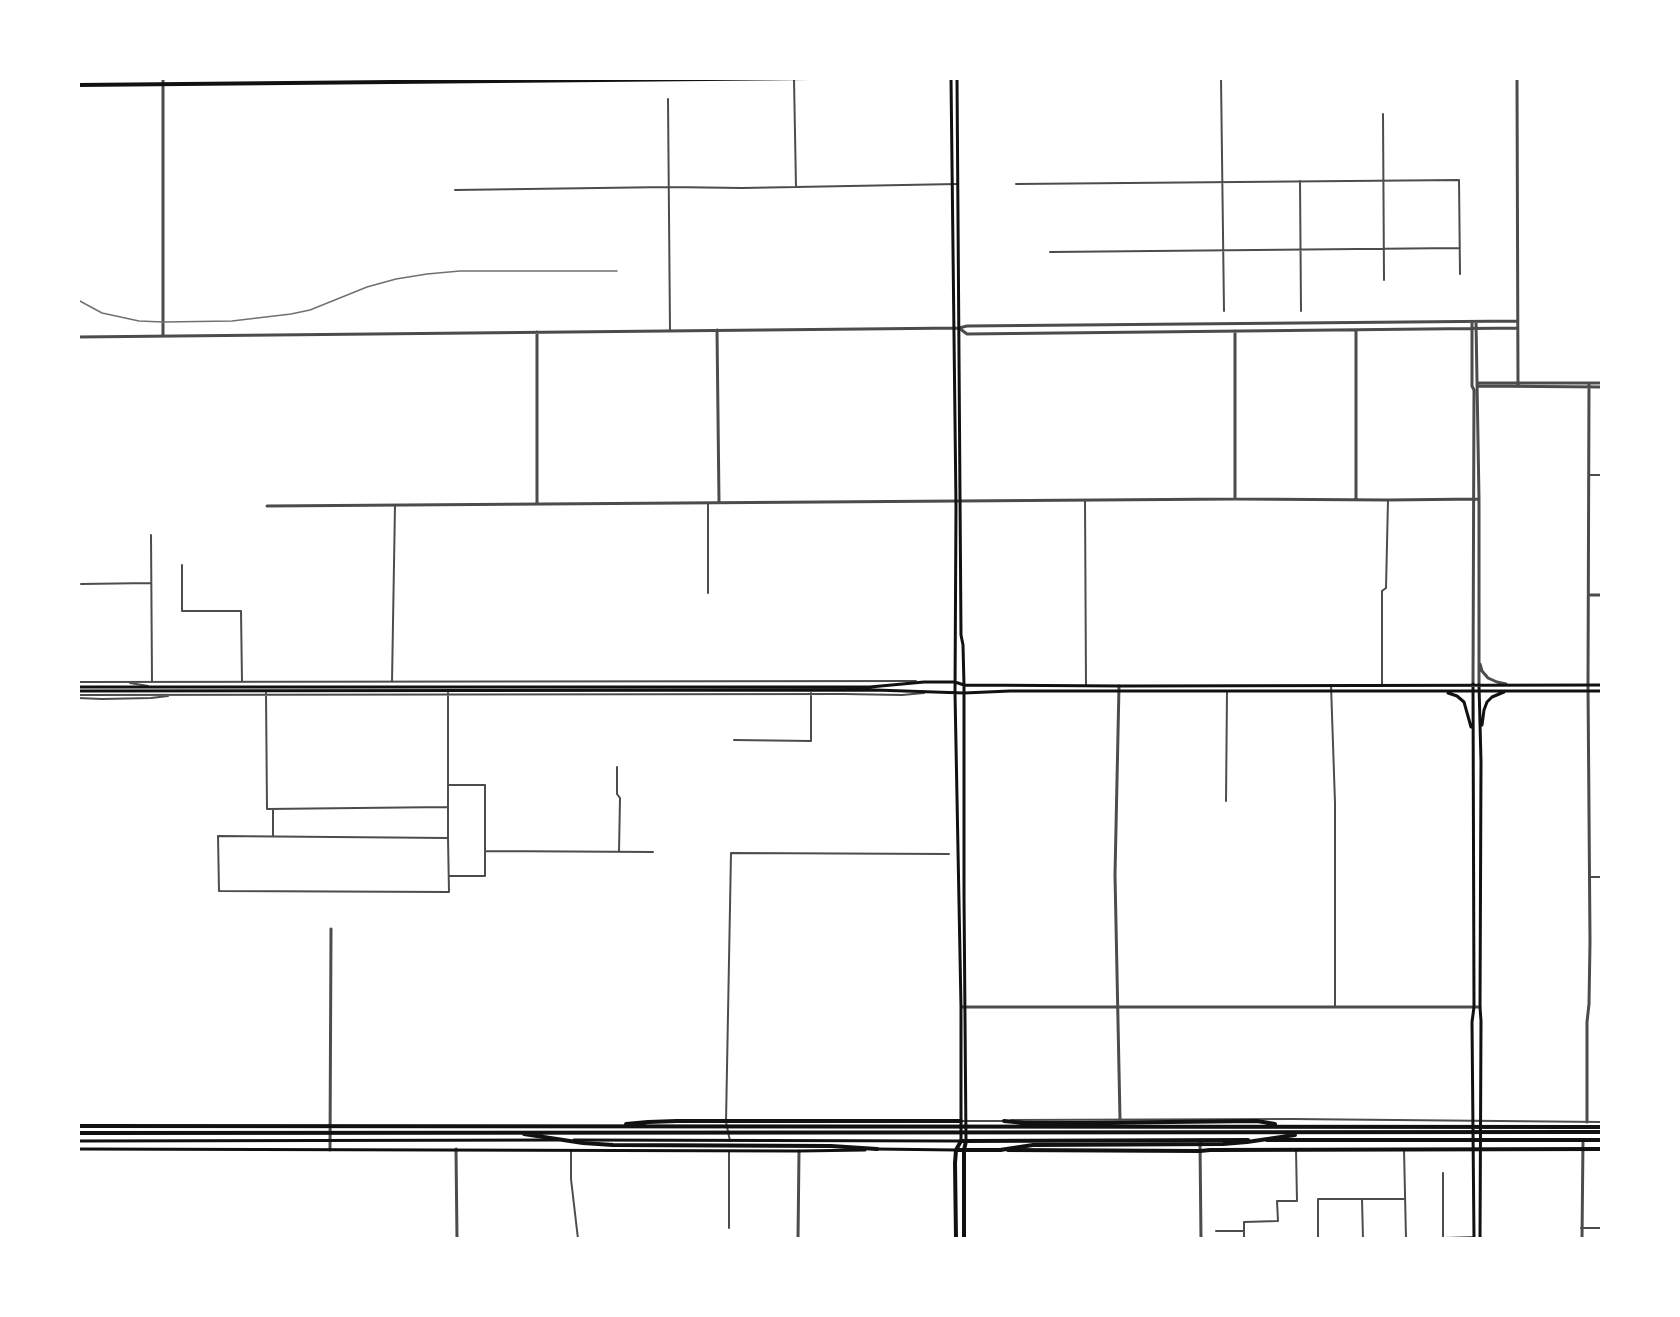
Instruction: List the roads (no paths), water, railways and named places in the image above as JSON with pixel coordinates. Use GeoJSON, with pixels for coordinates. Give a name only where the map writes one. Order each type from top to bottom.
{"type":"FeatureCollection","features":[{"type":"Feature","properties":{"kind":"main road"},"geometry":{"type":"LineString","coordinates":[[78,85],[163,81],[810,78]]}},
{"type":"Feature","properties":{"kind":"main road"},"geometry":{"type":"LineString","coordinates":[[951,78],[957,328],[958,501],[955,693],[963,1007]]}},
{"type":"Feature","properties":{"kind":"main road"},"geometry":{"type":"LineString","coordinates":[[955,184],[957,78]]}},
{"type":"Feature","properties":{"kind":"main road"},"geometry":{"type":"LineString","coordinates":[[958,501],[964,685],[963,1007],[966,1141],[963,1150],[964,1239]]}},
{"type":"Feature","properties":{"kind":"main road"},"geometry":{"type":"LineString","coordinates":[[78,693],[154,687],[870,687],[924,682],[955,682],[964,685],[1227,691],[1602,691]]}},
{"type":"Feature","properties":{"kind":"main road"},"geometry":{"type":"LineString","coordinates":[[1473,684],[1474,1238]]}},
{"type":"Feature","properties":{"kind":"main road"},"geometry":{"type":"LineString","coordinates":[[78,693],[160,690],[964,693],[1010,690],[1331,685],[1602,685]]}},
{"type":"Feature","properties":{"kind":"main road"},"geometry":{"type":"LineString","coordinates":[[1479,685],[1482,1121],[1480,1239]]}},
{"type":"Feature","properties":{"kind":"main road"},"geometry":{"type":"LineString","coordinates":[[1437,691],[1457,696],[1464,702],[1473,735]]}},
{"type":"Feature","properties":{"kind":"main road"},"geometry":{"type":"LineString","coordinates":[[1480,736],[1487,702],[1496,695],[1513,691]]}},
{"type":"Feature","properties":{"kind":"main road"},"geometry":{"type":"LineString","coordinates":[[611,1126],[677,1121],[964,1121]]}},
{"type":"Feature","properties":{"kind":"main road"},"geometry":{"type":"LineString","coordinates":[[956,1239],[955,1163],[964,1121]]}},
{"type":"Feature","properties":{"kind":"main road"},"geometry":{"type":"LineString","coordinates":[[1004,1121],[1025,1123],[1257,1121],[1291,1126]]}},
{"type":"Feature","properties":{"kind":"main road"},"geometry":{"type":"LineString","coordinates":[[78,1126],[1602,1126]]}},
{"type":"Feature","properties":{"kind":"main road"},"geometry":{"type":"LineString","coordinates":[[511,1132],[583,1143],[613,1145],[831,1146],[877,1149]]}},
{"type":"Feature","properties":{"kind":"main road"},"geometry":{"type":"LineString","coordinates":[[78,1133],[1602,1133]]}},
{"type":"Feature","properties":{"kind":"main road"},"geometry":{"type":"LineString","coordinates":[[1000,1150],[1033,1145],[1223,1144],[1307,1133]]}},
{"type":"Feature","properties":{"kind":"main road"},"geometry":{"type":"LineString","coordinates":[[78,1141],[1602,1140]]}},
{"type":"Feature","properties":{"kind":"main road"},"geometry":{"type":"LineString","coordinates":[[78,1149],[1200,1151],[1602,1149]]}},
{"type":"Feature","properties":{"kind":"street"},"geometry":{"type":"LineString","coordinates":[[794,78],[796,187]]}},
{"type":"Feature","properties":{"kind":"street"},"geometry":{"type":"LineString","coordinates":[[1221,78],[1224,311]]}},
{"type":"Feature","properties":{"kind":"street"},"geometry":{"type":"LineString","coordinates":[[1517,78],[1518,384]]}},
{"type":"Feature","properties":{"kind":"street"},"geometry":{"type":"LineString","coordinates":[[163,81],[163,335]]}},
{"type":"Feature","properties":{"kind":"street"},"geometry":{"type":"LineString","coordinates":[[668,99],[670,331]]}},
{"type":"Feature","properties":{"kind":"street"},"geometry":{"type":"LineString","coordinates":[[1383,114],[1384,280]]}},
{"type":"Feature","properties":{"kind":"street"},"geometry":{"type":"LineString","coordinates":[[1016,184],[1460,180],[1460,274]]}},
{"type":"Feature","properties":{"kind":"street"},"geometry":{"type":"LineString","coordinates":[[1300,181],[1301,311]]}},
{"type":"Feature","properties":{"kind":"street"},"geometry":{"type":"LineString","coordinates":[[455,190],[955,184]]}},
{"type":"Feature","properties":{"kind":"street"},"geometry":{"type":"LineString","coordinates":[[1050,252],[1460,248]]}},
{"type":"Feature","properties":{"kind":"street"},"geometry":{"type":"LineString","coordinates":[[78,337],[1517,321]]}},
{"type":"Feature","properties":{"kind":"street"},"geometry":{"type":"LineString","coordinates":[[1473,684],[1474,390],[1472,384],[1474,322]]}},
{"type":"Feature","properties":{"kind":"street"},"geometry":{"type":"LineString","coordinates":[[957,328],[967,334],[1517,328]]}},
{"type":"Feature","properties":{"kind":"street"},"geometry":{"type":"LineString","coordinates":[[1474,329],[1479,499],[1479,685]]}},
{"type":"Feature","properties":{"kind":"street"},"geometry":{"type":"LineString","coordinates":[[717,330],[719,503]]}},
{"type":"Feature","properties":{"kind":"street"},"geometry":{"type":"LineString","coordinates":[[1356,330],[1356,500]]}},
{"type":"Feature","properties":{"kind":"street"},"geometry":{"type":"LineString","coordinates":[[1235,331],[1235,499]]}},
{"type":"Feature","properties":{"kind":"street"},"geometry":{"type":"LineString","coordinates":[[537,332],[537,504]]}},
{"type":"Feature","properties":{"kind":"street"},"geometry":{"type":"LineString","coordinates":[[1472,384],[1602,385]]}},
{"type":"Feature","properties":{"kind":"street"},"geometry":{"type":"LineString","coordinates":[[1517,1238],[1582,1238],[1582,1149],[1587,1122],[1589,1004],[1590,385]]}},
{"type":"Feature","properties":{"kind":"street"},"geometry":{"type":"LineString","coordinates":[[1590,475],[1602,475]]}},
{"type":"Feature","properties":{"kind":"street"},"geometry":{"type":"LineString","coordinates":[[267,506],[1479,499]]}},
{"type":"Feature","properties":{"kind":"street"},"geometry":{"type":"LineString","coordinates":[[1382,686],[1382,591],[1386,588],[1388,500]]}},
{"type":"Feature","properties":{"kind":"street"},"geometry":{"type":"LineString","coordinates":[[1085,501],[1086,686]]}},
{"type":"Feature","properties":{"kind":"street"},"geometry":{"type":"LineString","coordinates":[[708,503],[708,593]]}},
{"type":"Feature","properties":{"kind":"street"},"geometry":{"type":"LineString","coordinates":[[392,682],[395,505]]}},
{"type":"Feature","properties":{"kind":"street"},"geometry":{"type":"LineString","coordinates":[[151,535],[152,681]]}},
{"type":"Feature","properties":{"kind":"street"},"geometry":{"type":"LineString","coordinates":[[182,566],[182,611],[241,611],[242,682]]}},
{"type":"Feature","properties":{"kind":"street"},"geometry":{"type":"LineString","coordinates":[[81,584],[151,583]]}},
{"type":"Feature","properties":{"kind":"street"},"geometry":{"type":"LineString","coordinates":[[1589,595],[1602,595]]}},
{"type":"Feature","properties":{"kind":"street"},"geometry":{"type":"LineString","coordinates":[[1480,660],[1481,668],[1488,678],[1510,685]]}},
{"type":"Feature","properties":{"kind":"street"},"geometry":{"type":"LineString","coordinates":[[121,681],[154,687]]}},
{"type":"Feature","properties":{"kind":"street"},"geometry":{"type":"LineString","coordinates":[[78,682],[924,682]]}},
{"type":"Feature","properties":{"kind":"street"},"geometry":{"type":"LineString","coordinates":[[1331,685],[1335,803],[1335,1008]]}},
{"type":"Feature","properties":{"kind":"street"},"geometry":{"type":"LineString","coordinates":[[1119,688],[1115,875],[1121,1140]]}},
{"type":"Feature","properties":{"kind":"street"},"geometry":{"type":"LineString","coordinates":[[126,694],[160,690]]}},
{"type":"Feature","properties":{"kind":"street"},"geometry":{"type":"LineString","coordinates":[[1227,691],[1227,801]]}},
{"type":"Feature","properties":{"kind":"street"},"geometry":{"type":"LineString","coordinates":[[78,693],[266,692],[267,809],[448,807]]}},
{"type":"Feature","properties":{"kind":"street"},"geometry":{"type":"LineString","coordinates":[[448,692],[449,892],[219,891],[218,836],[448,838]]}},
{"type":"Feature","properties":{"kind":"street"},"geometry":{"type":"LineString","coordinates":[[734,740],[811,741],[811,692]]}},
{"type":"Feature","properties":{"kind":"street"},"geometry":{"type":"LineString","coordinates":[[78,693],[102,699],[150,698],[175,694]]}},
{"type":"Feature","properties":{"kind":"street"},"geometry":{"type":"LineString","coordinates":[[102,699],[121,694]]}},
{"type":"Feature","properties":{"kind":"street"},"geometry":{"type":"LineString","coordinates":[[617,767],[617,794],[620,798],[619,852]]}},
{"type":"Feature","properties":{"kind":"street"},"geometry":{"type":"LineString","coordinates":[[448,785],[485,785],[485,876],[448,876]]}},
{"type":"Feature","properties":{"kind":"street"},"geometry":{"type":"LineString","coordinates":[[273,808],[273,837]]}},
{"type":"Feature","properties":{"kind":"street"},"geometry":{"type":"LineString","coordinates":[[485,851],[653,852]]}},
{"type":"Feature","properties":{"kind":"street"},"geometry":{"type":"LineString","coordinates":[[730,1141],[726,1122],[731,853],[949,854]]}},
{"type":"Feature","properties":{"kind":"street"},"geometry":{"type":"LineString","coordinates":[[1589,877],[1602,877]]}},
{"type":"Feature","properties":{"kind":"street"},"geometry":{"type":"LineString","coordinates":[[330,1150],[331,929]]}},
{"type":"Feature","properties":{"kind":"street"},"geometry":{"type":"LineString","coordinates":[[963,1007],[1480,1007]]}},
{"type":"Feature","properties":{"kind":"street"},"geometry":{"type":"LineString","coordinates":[[964,1121],[1120,1119],[1602,1122]]}},
{"type":"Feature","properties":{"kind":"street"},"geometry":{"type":"LineString","coordinates":[[1200,1140],[1201,1239]]}},
{"type":"Feature","properties":{"kind":"street"},"geometry":{"type":"LineString","coordinates":[[456,1149],[457,1239]]}},
{"type":"Feature","properties":{"kind":"street"},"geometry":{"type":"LineString","coordinates":[[1244,1239],[1244,1222],[1278,1221],[1278,1201],[1297,1201],[1296,1149]]}},
{"type":"Feature","properties":{"kind":"street"},"geometry":{"type":"LineString","coordinates":[[1404,1149],[1406,1239]]}},
{"type":"Feature","properties":{"kind":"street"},"geometry":{"type":"LineString","coordinates":[[571,1150],[571,1179],[578,1239]]}},
{"type":"Feature","properties":{"kind":"street"},"geometry":{"type":"LineString","coordinates":[[729,1151],[729,1228]]}},
{"type":"Feature","properties":{"kind":"street"},"geometry":{"type":"LineString","coordinates":[[798,1239],[799,1151]]}},
{"type":"Feature","properties":{"kind":"street"},"geometry":{"type":"LineString","coordinates":[[1443,1173],[1443,1238],[1474,1238]]}},
{"type":"Feature","properties":{"kind":"street"},"geometry":{"type":"LineString","coordinates":[[1318,1239],[1318,1199],[1405,1199]]}},
{"type":"Feature","properties":{"kind":"street"},"geometry":{"type":"LineString","coordinates":[[1362,1199],[1363,1239]]}},
{"type":"Feature","properties":{"kind":"street"},"geometry":{"type":"LineString","coordinates":[[1581,1228],[1602,1228]]}},
{"type":"Feature","properties":{"kind":"street"},"geometry":{"type":"LineString","coordinates":[[1216,1231],[1244,1231]]}},
{"type":"Feature","properties":{"kind":"railway"},"geometry":{"type":"LineString","coordinates":[[78,300],[102,313],[139,321],[232,321],[310,310],[367,287],[427,274],[460,271],[617,271]]}}]}
